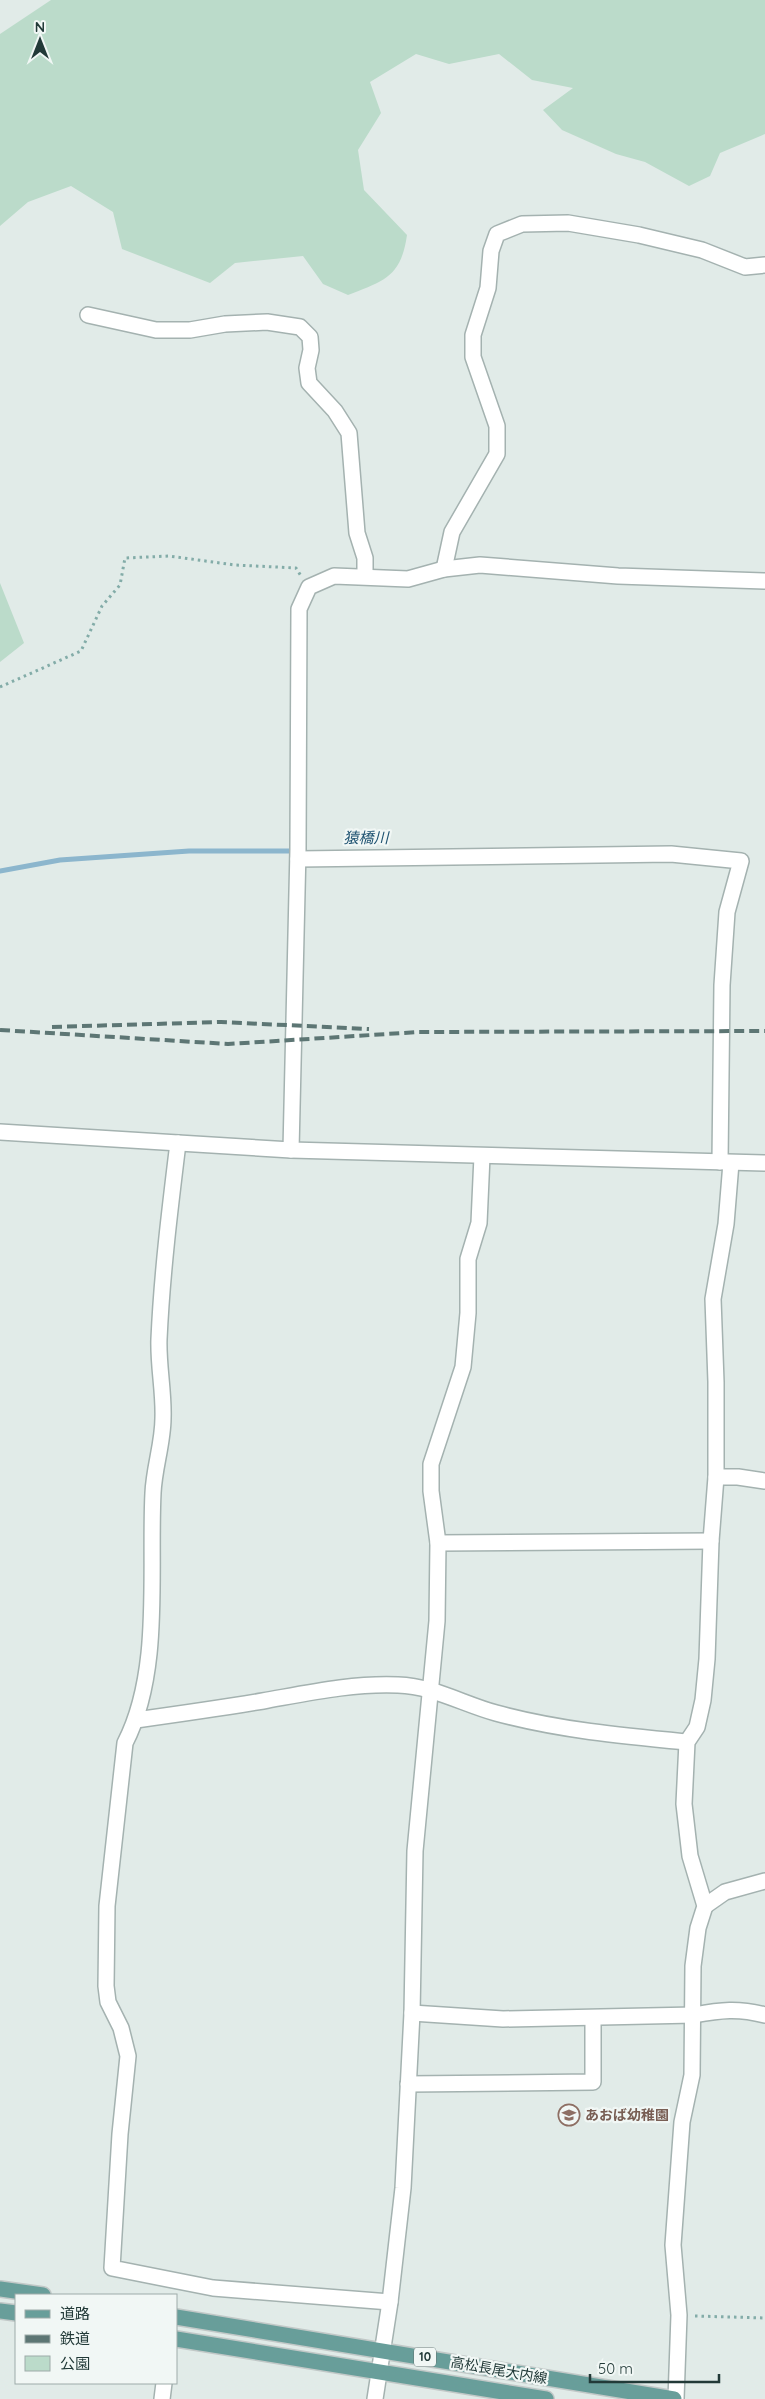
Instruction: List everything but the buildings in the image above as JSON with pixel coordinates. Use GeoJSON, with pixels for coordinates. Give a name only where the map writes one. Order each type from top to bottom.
{"type":"FeatureCollection","features":[{"type":"Feature","properties":{"kind":"main road"},"geometry":{"type":"LineString","coordinates":[[0,2289],[36,2294]]}},
{"type":"Feature","properties":{"kind":"main road"},"geometry":{"type":"LineString","coordinates":[[0,2311],[15,2313]]}},
{"type":"Feature","properties":{"kind":"main road","name":"高松長尾大内線"},"geometry":{"type":"LineString","coordinates":[[178,2317],[675,2399]]}},
{"type":"Feature","properties":{"kind":"main road","name":"10"},"geometry":{"type":"LineString","coordinates":[[178,2339],[380,2371]]}},
{"type":"Feature","properties":{"kind":"main road","name":"高松長尾大内線"},"geometry":{"type":"LineString","coordinates":[[380,2371],[546,2399]]}},
{"type":"Feature","properties":{"kind":"street"},"geometry":{"type":"LineString","coordinates":[[444,569],[452,532],[496,454],[496,426],[473,357],[473,335],[488,288],[491,251],[497,234],[522,224],[568,223],[639,235],[702,250],[745,267],[765,265]]}},
{"type":"Feature","properties":{"kind":"street"},"geometry":{"type":"LineString","coordinates":[[88,315],[156,330],[190,330],[225,324],[267,322],[300,327],[310,337],[312,350],[307,368],[309,383],[335,411],[349,433],[357,533],[365,558],[365,576]]}},
{"type":"Feature","properties":{"kind":"street"},"geometry":{"type":"LineString","coordinates":[[291,1150],[298,854],[299,610],[309,587],[334,576],[408,579],[444,569],[480,565],[618,576],[765,581]]}},
{"type":"Feature","properties":{"kind":"street"},"geometry":{"type":"LineString","coordinates":[[298,854],[671,854],[741,861],[728,912],[723,976],[726,1224],[713,1299],[716,1382],[716,1477],[711,1541],[707,1660],[703,1700],[697,1727],[687,1742],[684,1804],[689,1847],[705,1906],[698,1928],[693,1966],[692,2075],[682,2122],[673,2245],[679,2315],[675,2399]]}},
{"type":"Feature","properties":{"kind":"street"},"geometry":{"type":"LineString","coordinates":[[0,1132],[291,1150],[765,1163]]}},
{"type":"Feature","properties":{"kind":"street"},"geometry":{"type":"LineString","coordinates":[[178,1143],[167,1234],[159,1340],[163,1419],[153,1491],[150,1633],[144,1682],[136,1720],[124,1743],[106,1906],[106,1986],[108,2002],[121,2028],[128,2056],[120,2134],[112,2268],[166,2277],[177,2289],[236,2291],[390,2302]]}},
{"type":"Feature","properties":{"kind":"street"},"geometry":{"type":"LineString","coordinates":[[375,2399],[390,2302],[403,2188],[412,2014],[415,1851],[437,1621],[438,1543],[431,1491],[432,1464],[463,1367],[468,1313],[468,1259],[479,1223],[482,1156]]}},
{"type":"Feature","properties":{"kind":"street"},"geometry":{"type":"LineString","coordinates":[[716,1477],[738,1477],[765,1481]]}},
{"type":"Feature","properties":{"kind":"street"},"geometry":{"type":"LineString","coordinates":[[438,1543],[711,1541]]}},
{"type":"Feature","properties":{"kind":"street"},"geometry":{"type":"LineString","coordinates":[[136,1720],[342,1688],[400,1685],[431,1690],[494,1713],[535,1722],[601,1733],[687,1742]]}},
{"type":"Feature","properties":{"kind":"street"},"geometry":{"type":"LineString","coordinates":[[705,1906],[725,1892],[765,1881]]}},
{"type":"Feature","properties":{"kind":"street"},"geometry":{"type":"LineString","coordinates":[[412,2014],[503,2019],[593,2019],[694,2016],[722,2010],[745,2010],[765,2015]]}},
{"type":"Feature","properties":{"kind":"street"},"geometry":{"type":"LineString","coordinates":[[408,2084],[593,2082],[593,2019]]}},
{"type":"Feature","properties":{"kind":"street"},"geometry":{"type":"LineString","coordinates":[[162,2399],[164,2384]]}},
{"type":"Feature","properties":{"kind":"path"},"geometry":{"type":"LineString","coordinates":[[0,687],[81,651],[102,606],[120,585],[125,558],[168,556],[235,565],[296,568],[309,587]]}},
{"type":"Feature","properties":{"kind":"path"},"geometry":{"type":"LineString","coordinates":[[679,2315],[765,2318]]}},
{"type":"Feature","properties":{"kind":"green space"},"geometry":{"type":"Polygon","coordinates":[[[51,0],[765,0],[765,134],[720,153],[710,176],[689,186],[645,162],[616,154],[562,130],[543,110],[573,88],[532,80],[499,54],[449,64],[416,54],[370,82],[381,113],[358,150],[364,190],[407,235],[400,260],[389,276],[372,286],[348,295],[323,284],[303,256],[235,263],[210,283],[122,249],[113,212],[71,186],[28,202],[0,226],[0,34],[51,0]]]}},
{"type":"Feature","properties":{"kind":"green space"},"geometry":{"type":"Polygon","coordinates":[[[0,583],[24,643],[0,662],[0,583]]]}},
{"type":"Feature","properties":{"kind":"waterway","name":"猿橋川"},"geometry":{"type":"LineString","coordinates":[[0,871],[60,860],[189,851],[296,851]]}},
{"type":"Feature","properties":{"kind":"railway"},"geometry":{"type":"LineString","coordinates":[[52,1027],[221,1022],[369,1029]]}},
{"type":"Feature","properties":{"kind":"railway"},"geometry":{"type":"LineString","coordinates":[[0,1030],[228,1044],[419,1032],[765,1031]]}},
{"type":"Feature","properties":{"kind":"place","name":"あおば幼稚園"},"geometry":{"type":"Point","coordinates":[569,2115]}}]}
